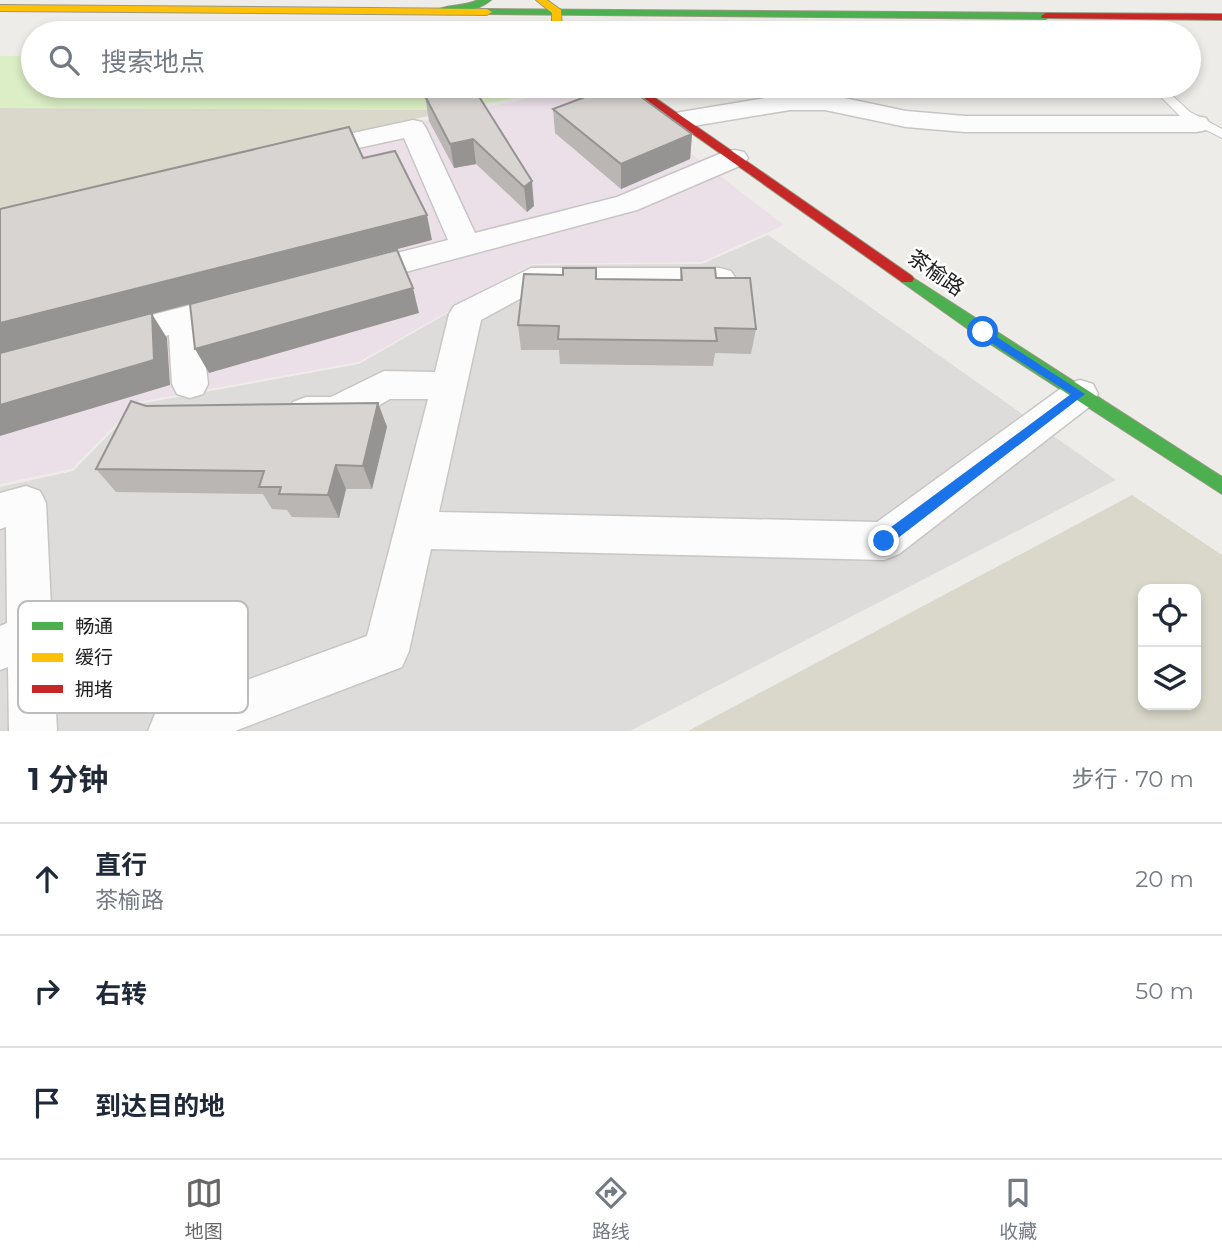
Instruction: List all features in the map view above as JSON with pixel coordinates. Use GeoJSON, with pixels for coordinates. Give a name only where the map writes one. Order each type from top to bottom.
{"type":"FeatureCollection","features":[{"type":"Feature","properties":{"kind":"main road"},"geometry":{"type":"LineString","coordinates":[[439,11],[472,7],[486,0]]}},
{"type":"Feature","properties":{"kind":"main road"},"geometry":{"type":"LineString","coordinates":[[541,0],[557,12]]}},
{"type":"Feature","properties":{"kind":"main road"},"geometry":{"type":"LineString","coordinates":[[0,8],[1222,17]]}},
{"type":"Feature","properties":{"kind":"main road"},"geometry":{"type":"LineString","coordinates":[[557,12],[557,21]]}},
{"type":"Feature","properties":{"kind":"main road","name":"茶榆路"},"geometry":{"type":"LineString","coordinates":[[649,98],[983,332],[1222,486]]}},
{"type":"Feature","properties":{"kind":"street"},"geometry":{"type":"LineString","coordinates":[[681,120],[790,102],[813,102],[872,110],[906,119],[965,124],[1198,124]]}},
{"type":"Feature","properties":{"kind":"street"},"geometry":{"type":"LineString","coordinates":[[280,157],[413,128],[466,246]]}},
{"type":"Feature","properties":{"kind":"street"},"geometry":{"type":"LineString","coordinates":[[331,281],[627,204],[734,158]]}},
{"type":"Feature","properties":{"kind":"street"},"geometry":{"type":"LineString","coordinates":[[248,703],[386,651],[466,314],[531,279],[720,279]]}},
{"type":"Feature","properties":{"kind":"street"},"geometry":{"type":"LineString","coordinates":[[79,346],[264,298]]}},
{"type":"Feature","properties":{"kind":"street"},"geometry":{"type":"LineString","coordinates":[[184,319],[189,403]]}},
{"type":"Feature","properties":{"kind":"street"},"geometry":{"type":"LineString","coordinates":[[269,412],[335,412],[384,385],[448,386]]}},
{"type":"Feature","properties":{"kind":"street"},"geometry":{"type":"LineString","coordinates":[[414,530],[884,541],[1080,394]]}},
{"type":"Feature","properties":{"kind":"street"},"geometry":{"type":"LineString","coordinates":[[0,511],[26,503],[18,601]]}},
{"type":"Feature","properties":{"kind":"street"},"geometry":{"type":"LineString","coordinates":[[15,642],[18,604]]}},
{"type":"Feature","properties":{"kind":"street"},"geometry":{"type":"LineString","coordinates":[[29,713],[33,731]]}},
{"type":"Feature","properties":{"kind":"street"},"geometry":{"type":"LineString","coordinates":[[172,731],[220,713]]}},
{"type":"Feature","properties":{"kind":"lane"},"geometry":{"type":"LineString","coordinates":[[1166,98],[1177,111],[1222,134]]}},
{"type":"Feature","properties":{"kind":"shaded area"},"geometry":{"type":"Polygon","coordinates":[[[530,98],[619,98],[784,225],[702,262],[532,264],[359,362],[138,402],[72,469],[0,484],[0,212],[530,98]]]}},
{"type":"Feature","properties":{"kind":"shaded area"},"geometry":{"type":"Polygon","coordinates":[[[0,108],[456,110],[0,209],[0,108]]]}},
{"type":"Feature","properties":{"kind":"shaded area"},"geometry":{"type":"Polygon","coordinates":[[[768,235],[1116,480],[630,731],[0,731],[0,487],[73,471],[139,404],[359,364],[532,265],[702,264],[768,235]]]}},
{"type":"Feature","properties":{"kind":"shaded area"},"geometry":{"type":"Polygon","coordinates":[[[1132,495],[1222,555],[1222,731],[688,731],[1132,495]]]}},
{"type":"Feature","properties":{"kind":"green space"},"geometry":{"type":"Polygon","coordinates":[[[0,56],[21,56],[21,98],[514,98],[456,110],[0,108],[0,56]]]}},
{"type":"Feature","properties":{"kind":"building"},"geometry":{"type":"Polygon","coordinates":[[[426,98],[480,98],[532,181],[524,187],[473,139],[450,144],[426,98]]]}},
{"type":"Feature","properties":{"kind":"building"},"geometry":{"type":"Polygon","coordinates":[[[582,98],[642,98],[692,134],[621,164],[553,109],[582,98]]]}},
{"type":"Feature","properties":{"kind":"building"},"geometry":{"type":"Polygon","coordinates":[[[349,127],[363,158],[395,151],[427,215],[0,323],[0,209],[349,127]]]}},
{"type":"Feature","properties":{"kind":"building"},"geometry":{"type":"Polygon","coordinates":[[[397,250],[413,288],[195,349],[190,304],[397,250]]]}},
{"type":"Feature","properties":{"kind":"building"},"geometry":{"type":"Polygon","coordinates":[[[563,268],[596,268],[596,279],[682,280],[681,268],[715,268],[716,278],[750,278],[756,329],[715,328],[717,341],[558,339],[559,326],[518,325],[524,274],[563,275],[563,268]]]}},
{"type":"Feature","properties":{"kind":"building"},"geometry":{"type":"Polygon","coordinates":[[[152,313],[154,360],[0,405],[0,353],[152,313]]]}},
{"type":"Feature","properties":{"kind":"building"},"geometry":{"type":"Polygon","coordinates":[[[131,401],[146,406],[378,403],[363,466],[336,465],[328,495],[279,494],[281,487],[259,487],[264,471],[96,469],[131,401]]]}},
{"type":"Feature","properties":{"kind":"traffic: fast"},"geometry":{"type":"LineString","coordinates":[[439,11],[472,7],[486,0]]}},
{"type":"Feature","properties":{"kind":"traffic: fast"},"geometry":{"type":"LineString","coordinates":[[487,12],[1046,16]]}},
{"type":"Feature","properties":{"kind":"traffic: fast"},"geometry":{"type":"LineString","coordinates":[[907,279],[983,332],[1222,486]]}},
{"type":"Feature","properties":{"kind":"traffic: slow"},"geometry":{"type":"LineString","coordinates":[[541,0],[557,12],[557,21]]}},
{"type":"Feature","properties":{"kind":"traffic: slow"},"geometry":{"type":"LineString","coordinates":[[0,8],[487,12]]}},
{"type":"Feature","properties":{"kind":"traffic: jam"},"geometry":{"type":"LineString","coordinates":[[1046,16],[1222,17]]}},
{"type":"Feature","properties":{"kind":"traffic: jam"},"geometry":{"type":"LineString","coordinates":[[648,98],[907,279]]}},
{"type":"Feature","properties":{"kind":"route"},"geometry":{"type":"LineString","coordinates":[[884,541],[1080,394],[983,332]]}}]}
